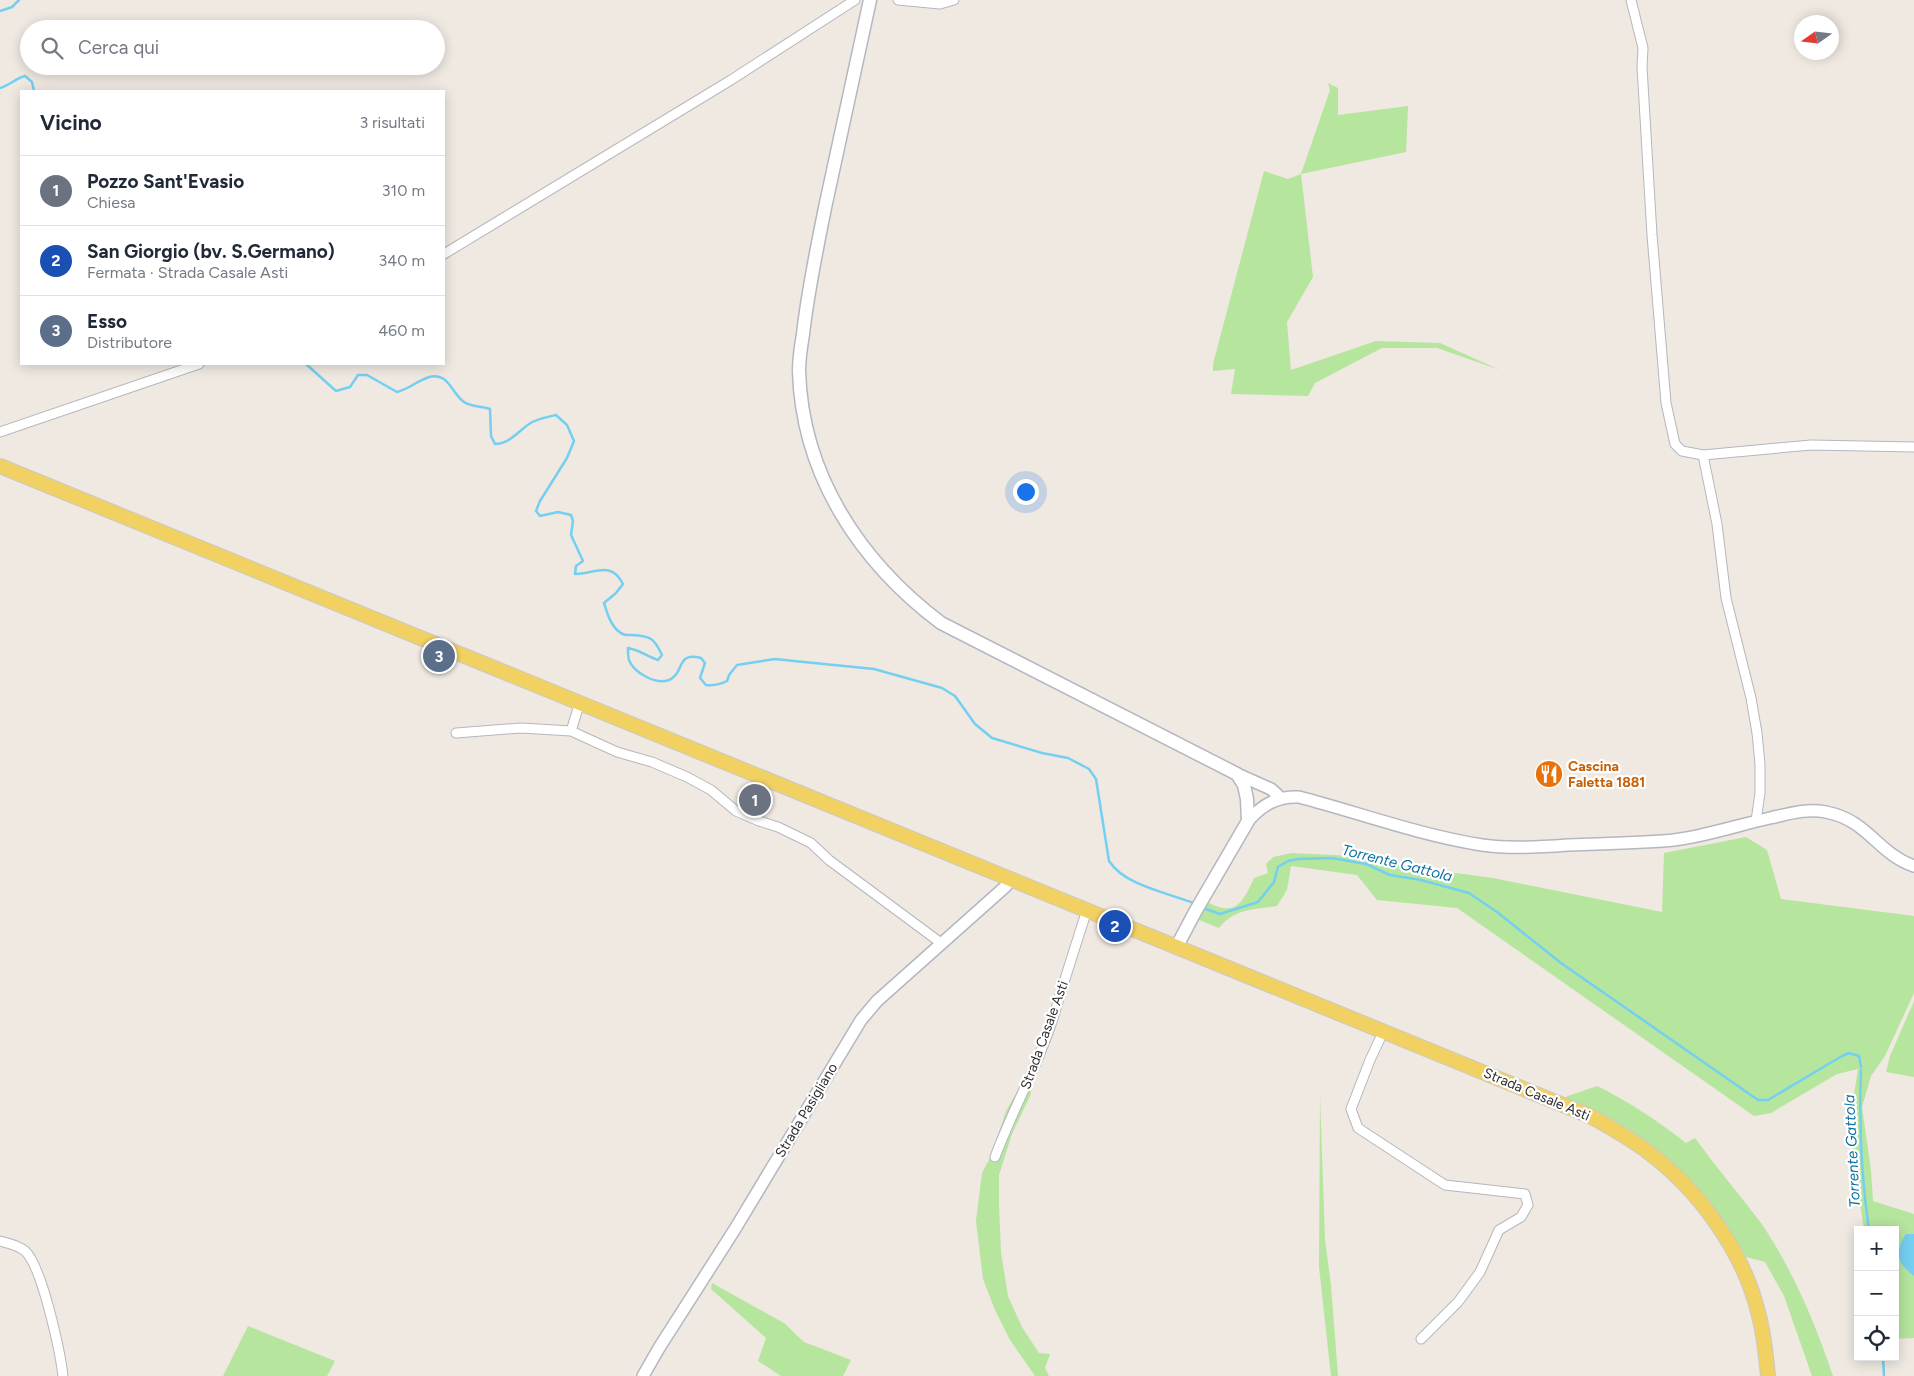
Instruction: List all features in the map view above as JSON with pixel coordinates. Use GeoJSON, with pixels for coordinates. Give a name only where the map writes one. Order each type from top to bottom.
{"type":"FeatureCollection","features":[{"type":"Feature","properties":{"kind":"main road"},"geometry":{"type":"LineString","coordinates":[[870,0],[807,299],[799,370],[803,411],[815,454],[827,490],[849,527],[872,560],[919,606],[941,622],[1237,774],[1244,785],[1248,821],[1177,946]]}},
{"type":"Feature","properties":{"kind":"main road","name":"Strada Casale Asti"},"geometry":{"type":"LineString","coordinates":[[0,466],[1011,880],[1384,1030],[1590,1116],[1622,1134],[1649,1153],[1676,1176],[1719,1227],[1748,1281],[1758,1311],[1765,1341],[1768,1376]]}},
{"type":"Feature","properties":{"kind":"street"},"geometry":{"type":"LineString","coordinates":[[445,253],[730,80],[854,0]]}},
{"type":"Feature","properties":{"kind":"street"},"geometry":{"type":"LineString","coordinates":[[898,0],[940,4],[954,0]]}},
{"type":"Feature","properties":{"kind":"street"},"geometry":{"type":"LineString","coordinates":[[1631,0],[1643,48],[1642,76],[1652,235],[1666,403],[1675,444],[1682,451],[1702,455],[1811,445],[1914,447]]}},
{"type":"Feature","properties":{"kind":"street"},"geometry":{"type":"LineString","coordinates":[[0,432],[196,365]]}},
{"type":"Feature","properties":{"kind":"street"},"geometry":{"type":"LineString","coordinates":[[1702,455],[1717,524],[1726,598],[1751,698],[1757,734],[1760,793],[1756,821]]}},
{"type":"Feature","properties":{"kind":"street"},"geometry":{"type":"LineString","coordinates":[[571,731],[580,702]]}},
{"type":"Feature","properties":{"kind":"street"},"geometry":{"type":"LineString","coordinates":[[456,733],[521,728],[571,731],[617,752],[652,762],[688,777],[711,790],[736,811],[758,821],[778,827],[811,843],[829,860],[941,943]]}},
{"type":"Feature","properties":{"kind":"street"},"geometry":{"type":"LineString","coordinates":[[1237,774],[1271,789],[1281,798]]}},
{"type":"Feature","properties":{"kind":"street"},"geometry":{"type":"LineString","coordinates":[[1248,821],[1264,806],[1281,798],[1290,797],[1308,799],[1351,810],[1442,838],[1484,845],[1518,847],[1694,838],[1802,811],[1823,811],[1843,816],[1862,827],[1890,854],[1904,863],[1914,866]]}},
{"type":"Feature","properties":{"kind":"street","name":"Strada Pasigliano"},"geometry":{"type":"LineString","coordinates":[[643,1376],[734,1232],[850,1035],[877,1001],[1011,880]]}},
{"type":"Feature","properties":{"kind":"street","name":"Strada Casale Asti"},"geometry":{"type":"LineString","coordinates":[[995,1157],[1028,1083],[1055,1012],[1086,910]]}},
{"type":"Feature","properties":{"kind":"street"},"geometry":{"type":"LineString","coordinates":[[1384,1030],[1370,1060],[1351,1110],[1358,1128],[1445,1185],[1525,1194],[1528,1205],[1520,1217],[1499,1230],[1480,1272],[1458,1302],[1421,1339]]}},
{"type":"Feature","properties":{"kind":"street"},"geometry":{"type":"LineString","coordinates":[[0,1241],[25,1251],[35,1266],[46,1300],[63,1376]]}},
{"type":"Feature","properties":{"kind":"green space"},"geometry":{"type":"Polygon","coordinates":[[[1328,83],[1338,88],[1338,115],[1408,106],[1406,152],[1301,174],[1330,90],[1328,83]]]}},
{"type":"Feature","properties":{"kind":"green space"},"geometry":{"type":"Polygon","coordinates":[[[1264,171],[1288,179],[1301,174],[1313,277],[1287,322],[1291,370],[1376,341],[1440,343],[1500,370],[1437,348],[1382,348],[1315,383],[1308,396],[1231,394],[1235,369],[1213,371],[1213,364],[1264,171]]]}},
{"type":"Feature","properties":{"kind":"green space"},"geometry":{"type":"Polygon","coordinates":[[[1746,837],[1767,850],[1781,899],[1914,916],[1914,993],[1885,1056],[1871,1076],[1862,1107],[1871,1170],[1873,1201],[1914,1214],[1914,1338],[1899,1339],[1899,1226],[1863,1226],[1849,1126],[1858,1069],[1837,1074],[1771,1113],[1754,1116],[1457,908],[1377,900],[1357,875],[1291,866],[1287,890],[1277,906],[1238,913],[1225,921],[1219,928],[1197,919],[1209,903],[1226,908],[1238,904],[1247,894],[1254,878],[1268,873],[1266,864],[1273,857],[1292,853],[1374,857],[1411,867],[1493,878],[1662,912],[1664,853],[1746,837]]]}},
{"type":"Feature","properties":{"kind":"green space"},"geometry":{"type":"Polygon","coordinates":[[[1914,1001],[1914,1077],[1886,1072],[1890,1056],[1914,1001]]]}},
{"type":"Feature","properties":{"kind":"green space"},"geometry":{"type":"Polygon","coordinates":[[[1022,1083],[1030,1089],[1031,1094],[1012,1134],[999,1175],[1001,1252],[1008,1296],[1022,1327],[1039,1353],[1050,1354],[1045,1368],[1049,1376],[1035,1376],[1010,1340],[995,1310],[983,1279],[976,1221],[982,1173],[991,1156],[1006,1111],[1022,1083]]]}},
{"type":"Feature","properties":{"kind":"green space"},"geometry":{"type":"Polygon","coordinates":[[[1597,1086],[1643,1112],[1686,1143],[1695,1138],[1772,1240],[1793,1278],[1811,1317],[1833,1376],[1812,1376],[1784,1296],[1765,1262],[1735,1254],[1676,1176],[1558,1102],[1568,1096],[1597,1086]]]}},
{"type":"Feature","properties":{"kind":"green space"},"geometry":{"type":"Polygon","coordinates":[[[1320,1095],[1325,1240],[1331,1285],[1338,1376],[1331,1376],[1319,1267],[1320,1095]]]}},
{"type":"Feature","properties":{"kind":"green space"},"geometry":{"type":"Polygon","coordinates":[[[712,1283],[784,1323],[804,1342],[851,1360],[843,1376],[781,1376],[758,1361],[766,1338],[711,1289],[712,1283]]]}},
{"type":"Feature","properties":{"kind":"green space"},"geometry":{"type":"Polygon","coordinates":[[[248,1326],[335,1361],[327,1376],[223,1376],[248,1326]]]}},
{"type":"Feature","properties":{"kind":"water"},"geometry":{"type":"Polygon","coordinates":[[[1906,1234],[1914,1234],[1914,1276],[1904,1267],[1899,1257],[1902,1241],[1906,1234]]]}},
{"type":"Feature","properties":{"kind":"waterway","name":"Torrente Gattola"},"geometry":{"type":"LineString","coordinates":[[0,11],[12,7],[19,0]]}},
{"type":"Feature","properties":{"kind":"waterway","name":"Torrente Gattola"},"geometry":{"type":"LineString","coordinates":[[0,88],[25,76],[32,82],[34,90]]}},
{"type":"Feature","properties":{"kind":"waterway","name":"Torrente Gattola"},"geometry":{"type":"LineString","coordinates":[[307,365],[336,391],[350,387],[358,375],[367,375],[397,392],[429,377],[436,376],[441,378],[449,384],[464,402],[490,409],[491,436],[495,444],[509,440],[532,422],[545,417],[556,415],[567,425],[574,441],[567,458],[540,501],[536,511],[540,516],[558,512],[571,515],[573,521],[571,535],[583,561],[576,566],[575,574],[608,570],[613,572],[623,584],[604,603],[612,624],[623,635],[648,637],[657,645],[662,655],[658,660],[628,648],[629,659],[632,665],[646,677],[658,681],[669,680],[674,677],[684,660],[693,657],[701,658],[705,663],[700,678],[706,685],[714,685],[727,681],[737,665],[775,659],[874,669],[942,688],[955,696],[975,724],[992,738],[1042,753],[1068,758],[1089,769],[1096,779],[1109,861],[1116,870],[1136,883],[1196,904]]}},
{"type":"Feature","properties":{"kind":"waterway","name":"Torrente Gattola"},"geometry":{"type":"LineString","coordinates":[[1203,908],[1220,914],[1258,902],[1274,882],[1278,867],[1288,861],[1332,858],[1366,864],[1390,875],[1421,880],[1469,893],[1497,912],[1561,963],[1758,1100],[1768,1100],[1849,1053],[1859,1056],[1861,1067]]}},
{"type":"Feature","properties":{"kind":"waterway","name":"Torrente Gattola"},"geometry":{"type":"LineString","coordinates":[[1861,1070],[1861,1150],[1868,1226]]}},
{"type":"Feature","properties":{"kind":"waterway","name":"Torrente Gattola"},"geometry":{"type":"LineString","coordinates":[[1883,1361],[1884,1376]]}},
{"type":"Feature","properties":{"kind":"place","name":"Esso"},"geometry":{"type":"Point","coordinates":[439,656]}},
{"type":"Feature","properties":{"kind":"place","name":"Cascina Faletta 1881"},"geometry":{"type":"Point","coordinates":[1549,774]}},
{"type":"Feature","properties":{"kind":"place","name":"Pozzo Sant'Evasio"},"geometry":{"type":"Point","coordinates":[755,800]}},
{"type":"Feature","properties":{"kind":"place","name":"San Giorgio (bv. S.Germano)"},"geometry":{"type":"Point","coordinates":[1115,926]}}]}
